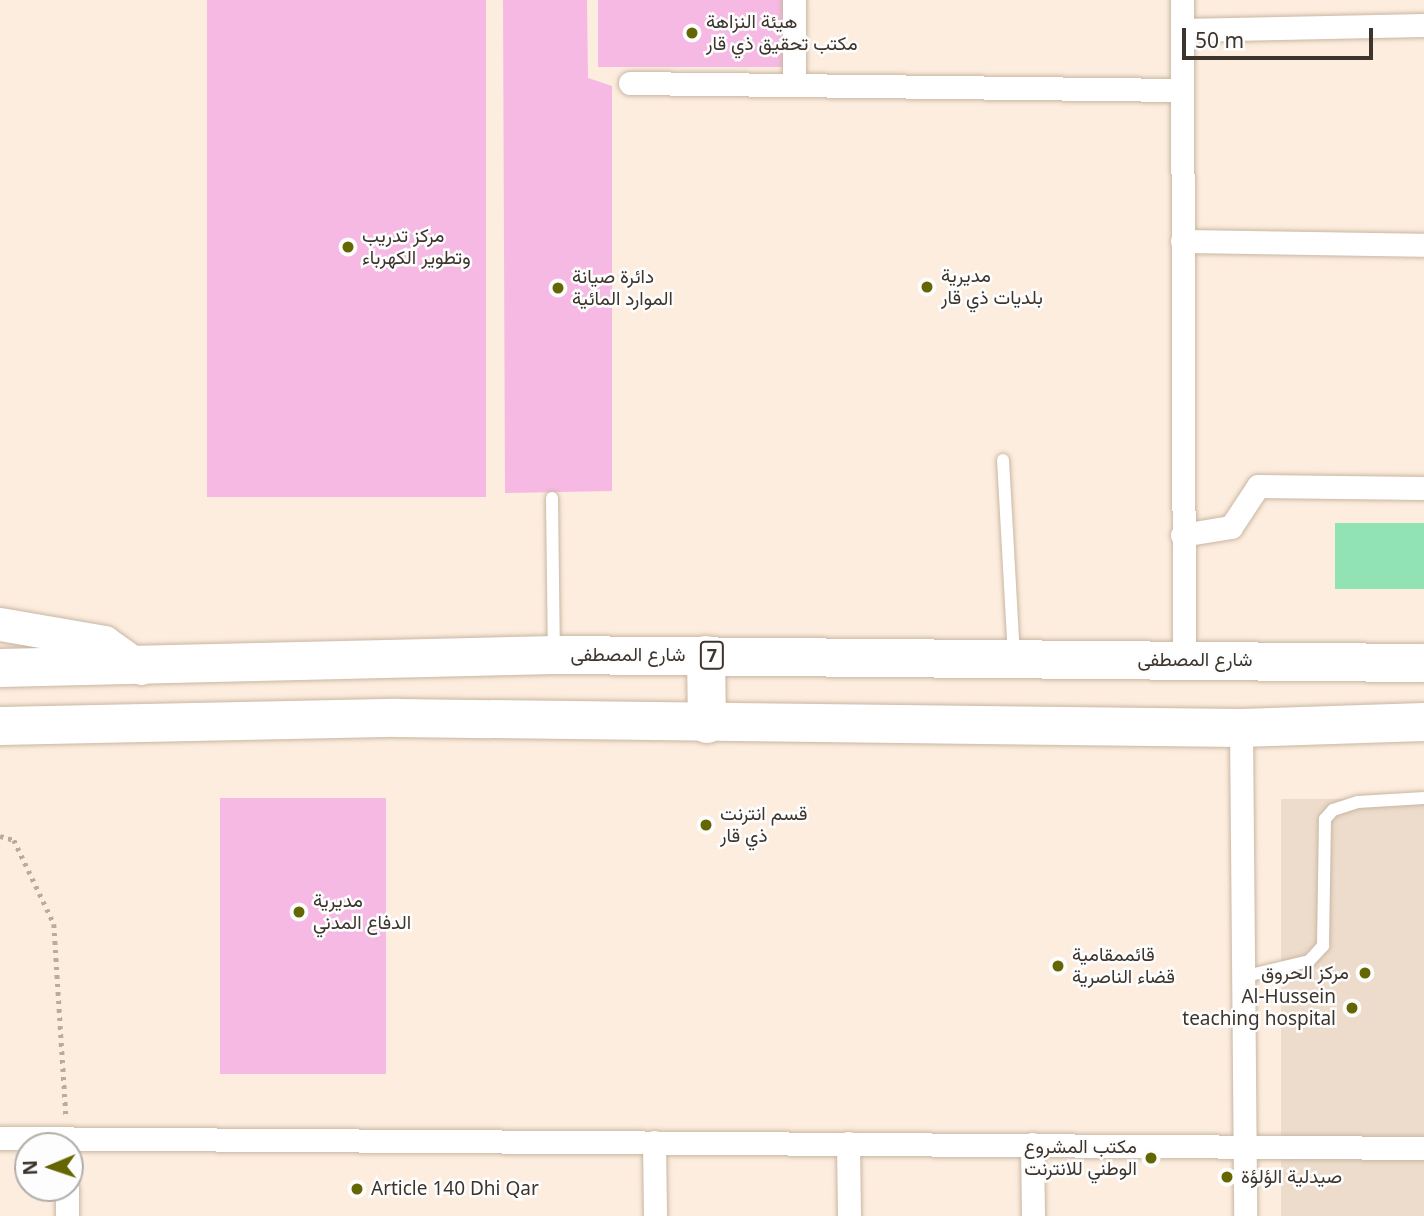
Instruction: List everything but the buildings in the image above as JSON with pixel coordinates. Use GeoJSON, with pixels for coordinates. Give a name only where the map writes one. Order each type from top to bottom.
{"type":"FeatureCollection","features":[{"type":"Feature","properties":{"kind":"highway","name":"شارع المصطفى"},"geometry":{"type":"LineString","coordinates":[[0,668],[141,668],[555,655],[1424,663]]}},
{"type":"Feature","properties":{"kind":"highway"},"geometry":{"type":"LineString","coordinates":[[706,655],[707,724]]}},
{"type":"Feature","properties":{"kind":"highway"},"geometry":{"type":"LineString","coordinates":[[0,726],[397,718],[707,724],[1241,728],[1424,722]]}},
{"type":"Feature","properties":{"kind":"main road"},"geometry":{"type":"LineString","coordinates":[[0,624],[104,642],[141,668]]}},
{"type":"Feature","properties":{"kind":"street"},"geometry":{"type":"LineString","coordinates":[[794,0],[794,84]]}},
{"type":"Feature","properties":{"kind":"street"},"geometry":{"type":"LineString","coordinates":[[1182,0],[1184,659]]}},
{"type":"Feature","properties":{"kind":"street"},"geometry":{"type":"LineString","coordinates":[[1182,30],[1424,25]]}},
{"type":"Feature","properties":{"kind":"street"},"geometry":{"type":"LineString","coordinates":[[630,83],[1182,90]]}},
{"type":"Feature","properties":{"kind":"street"},"geometry":{"type":"LineString","coordinates":[[1182,241],[1424,246]]}},
{"type":"Feature","properties":{"kind":"street"},"geometry":{"type":"LineString","coordinates":[[1182,535],[1231,527],[1258,486],[1424,488]]}},
{"type":"Feature","properties":{"kind":"street"},"geometry":{"type":"LineString","coordinates":[[1241,728],[1245,1216]]}},
{"type":"Feature","properties":{"kind":"street"},"geometry":{"type":"LineString","coordinates":[[84,1142],[654,1142],[1424,1148]]}},
{"type":"Feature","properties":{"kind":"street"},"geometry":{"type":"LineString","coordinates":[[654,1142],[655,1216]]}},
{"type":"Feature","properties":{"kind":"street"},"geometry":{"type":"LineString","coordinates":[[848,1143],[849,1216]]}},
{"type":"Feature","properties":{"kind":"street"},"geometry":{"type":"LineString","coordinates":[[1032,1144],[1033,1216]]}},
{"type":"Feature","properties":{"kind":"lane"},"geometry":{"type":"LineString","coordinates":[[1003,460],[1015,659]]}},
{"type":"Feature","properties":{"kind":"lane"},"geometry":{"type":"LineString","coordinates":[[552,498],[555,655]]}},
{"type":"Feature","properties":{"kind":"lane"},"geometry":{"type":"LineString","coordinates":[[1242,977],[1309,961],[1323,946],[1325,819],[1333,810],[1357,802],[1424,799]]}},
{"type":"Feature","properties":{"kind":"path"},"geometry":{"type":"LineString","coordinates":[[0,836],[14,840],[54,924],[66,1132]]}},
{"type":"Feature","properties":{"kind":"shaded area","name":"Al-Hussein teaching hospital"},"geometry":{"type":"Polygon","coordinates":[[[1281,799],[1424,799],[1424,1216],[1281,1216],[1281,799]]]}},
{"type":"Feature","properties":{"kind":"green space"},"geometry":{"type":"Polygon","coordinates":[[[1335,523],[1424,523],[1424,589],[1335,589],[1335,523]]]}},
{"type":"Feature","properties":{"kind":"place","name":"هيئة النزاهة مكتب تحقيق ذي قار"},"geometry":{"type":"Point","coordinates":[692,33]}},
{"type":"Feature","properties":{"kind":"place","name":"مركز تدريب وتطوير الكهرباء"},"geometry":{"type":"Point","coordinates":[348,247]}},
{"type":"Feature","properties":{"kind":"place","name":"مديرية بلديات ذي قار"},"geometry":{"type":"Point","coordinates":[927,287]}},
{"type":"Feature","properties":{"kind":"place","name":"دائرة صيانة الموارد المائية"},"geometry":{"type":"Point","coordinates":[558,288]}},
{"type":"Feature","properties":{"kind":"place","name":"قسم انترنت ذي قار"},"geometry":{"type":"Point","coordinates":[706,825]}},
{"type":"Feature","properties":{"kind":"place","name":"مديرية الدفاع المدني"},"geometry":{"type":"Point","coordinates":[299,912]}},
{"type":"Feature","properties":{"kind":"place","name":"قائممقامية قضاء الناصرية"},"geometry":{"type":"Point","coordinates":[1058,966]}},
{"type":"Feature","properties":{"kind":"place","name":"مركز الحروق"},"geometry":{"type":"Point","coordinates":[1365,973]}},
{"type":"Feature","properties":{"kind":"place","name":"Al-Hussein teaching hospital"},"geometry":{"type":"Point","coordinates":[1352,1008]}},
{"type":"Feature","properties":{"kind":"place","name":"مكتب المشروع الوطني للانترنت"},"geometry":{"type":"Point","coordinates":[1151,1158]}},
{"type":"Feature","properties":{"kind":"place","name":"صيدلية الؤلؤة"},"geometry":{"type":"Point","coordinates":[1227,1177]}},
{"type":"Feature","properties":{"kind":"place","name":"Article 140 Dhi Qar"},"geometry":{"type":"Point","coordinates":[357,1189]}}]}
